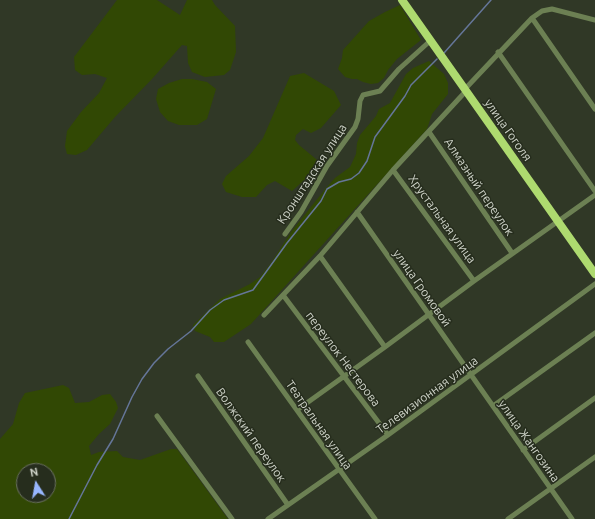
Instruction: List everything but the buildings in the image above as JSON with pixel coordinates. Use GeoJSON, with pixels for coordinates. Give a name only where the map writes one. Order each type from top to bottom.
{"type":"FeatureCollection","features":[{"type":"Feature","properties":{"kind":"highway","name":"улица Гоголя"},"geometry":{"type":"LineString","coordinates":[[402,0],[595,274]]}},
{"type":"Feature","properties":{"kind":"street"},"geometry":{"type":"LineString","coordinates":[[264,315],[320,256],[498,52],[532,18],[542,11],[552,9],[593,20],[595,26]]}},
{"type":"Feature","properties":{"kind":"street"},"geometry":{"type":"LineString","coordinates":[[532,18],[595,109]]}},
{"type":"Feature","properties":{"kind":"street","name":"Кронштадская улица"},"geometry":{"type":"LineString","coordinates":[[285,234],[301,212],[327,166],[355,127],[358,119],[360,101],[363,95],[380,91],[399,69],[430,41]]}},
{"type":"Feature","properties":{"kind":"street"},"geometry":{"type":"LineString","coordinates":[[498,52],[595,191]]}},
{"type":"Feature","properties":{"kind":"street","name":"Алмазный переулок"},"geometry":{"type":"LineString","coordinates":[[429,132],[512,253]]}},
{"type":"Feature","properties":{"kind":"street","name":"Хрустальная улица"},"geometry":{"type":"LineString","coordinates":[[394,170],[474,281]]}},
{"type":"Feature","properties":{"kind":"street"},"geometry":{"type":"LineString","coordinates":[[297,410],[512,253],[595,195]]}},
{"type":"Feature","properties":{"kind":"street","name":"улица Громовой"},"geometry":{"type":"LineString","coordinates":[[357,212],[471,375]]}},
{"type":"Feature","properties":{"kind":"street"},"geometry":{"type":"LineString","coordinates":[[320,256],[385,347]]}},
{"type":"Feature","properties":{"kind":"street","name":"Телевизионная улица"},"geometry":{"type":"LineString","coordinates":[[268,519],[388,435],[595,284]]}},
{"type":"Feature","properties":{"kind":"street","name":"переулок Нестерова"},"geometry":{"type":"LineString","coordinates":[[283,295],[388,435]]}},
{"type":"Feature","properties":{"kind":"street"},"geometry":{"type":"LineString","coordinates":[[493,406],[595,333]]}},
{"type":"Feature","properties":{"kind":"street","name":"Театральная улица"},"geometry":{"type":"LineString","coordinates":[[248,342],[375,519]]}},
{"type":"Feature","properties":{"kind":"street","name":"улица Жангозина"},"geometry":{"type":"LineString","coordinates":[[471,375],[522,450],[572,519]]}},
{"type":"Feature","properties":{"kind":"street","name":"Волжский переулок"},"geometry":{"type":"LineString","coordinates":[[198,376],[288,505]]}},
{"type":"Feature","properties":{"kind":"street"},"geometry":{"type":"LineString","coordinates":[[522,450],[595,398]]}},
{"type":"Feature","properties":{"kind":"street"},"geometry":{"type":"LineString","coordinates":[[157,416],[232,519]]}},
{"type":"Feature","properties":{"kind":"street"},"geometry":{"type":"LineString","coordinates":[[508,519],[595,457]]}},
{"type":"Feature","properties":{"kind":"green space"},"geometry":{"type":"Polygon","coordinates":[[[117,0],[157,0],[180,15],[187,0],[212,0],[235,26],[236,52],[230,70],[224,75],[205,77],[192,72],[188,63],[187,46],[182,45],[115,117],[87,150],[76,155],[67,154],[65,146],[67,131],[81,112],[99,93],[107,78],[95,74],[82,75],[75,70],[74,57],[117,0]]]}},
{"type":"Feature","properties":{"kind":"green space"},"geometry":{"type":"Polygon","coordinates":[[[400,5],[421,40],[397,59],[388,70],[384,78],[378,83],[371,84],[345,77],[338,69],[343,50],[369,21],[400,5]]]}},
{"type":"Feature","properties":{"kind":"green space"},"geometry":{"type":"Polygon","coordinates":[[[429,61],[444,74],[448,83],[448,94],[432,114],[427,129],[251,324],[224,342],[214,342],[210,337],[195,331],[193,325],[220,299],[250,284],[260,277],[291,232],[326,188],[335,178],[350,167],[356,154],[357,143],[360,135],[376,116],[379,109],[390,103],[406,74],[413,68],[429,61]]]}},
{"type":"Feature","properties":{"kind":"green space"},"geometry":{"type":"Polygon","coordinates":[[[304,73],[334,91],[341,105],[321,128],[311,133],[303,129],[296,135],[295,140],[299,145],[322,164],[292,191],[275,181],[267,185],[256,197],[242,197],[226,192],[222,184],[226,176],[249,156],[263,138],[290,76],[304,73]]]}},
{"type":"Feature","properties":{"kind":"green space"},"geometry":{"type":"Polygon","coordinates":[[[182,79],[207,82],[216,89],[207,119],[197,125],[179,125],[168,121],[160,112],[156,99],[158,89],[169,83],[182,79]]]}},
{"type":"Feature","properties":{"kind":"green space"},"geometry":{"type":"Polygon","coordinates":[[[63,385],[69,388],[75,403],[89,402],[102,395],[110,394],[116,402],[118,408],[110,424],[89,446],[91,455],[99,452],[117,451],[123,457],[140,460],[171,449],[177,449],[228,519],[0,519],[0,439],[13,424],[19,403],[25,393],[63,385]]]}},
{"type":"Feature","properties":{"kind":"waterway"},"geometry":{"type":"LineString","coordinates":[[444,53],[491,0]]}},
{"type":"Feature","properties":{"kind":"waterway"},"geometry":{"type":"LineString","coordinates":[[69,519],[97,465],[113,439],[132,397],[142,379],[154,363],[168,349],[191,331],[210,310],[224,300],[253,290],[287,243],[321,201],[327,189],[339,182],[351,179],[359,173],[367,161],[375,137],[405,96],[411,85],[437,59]]}}]}
